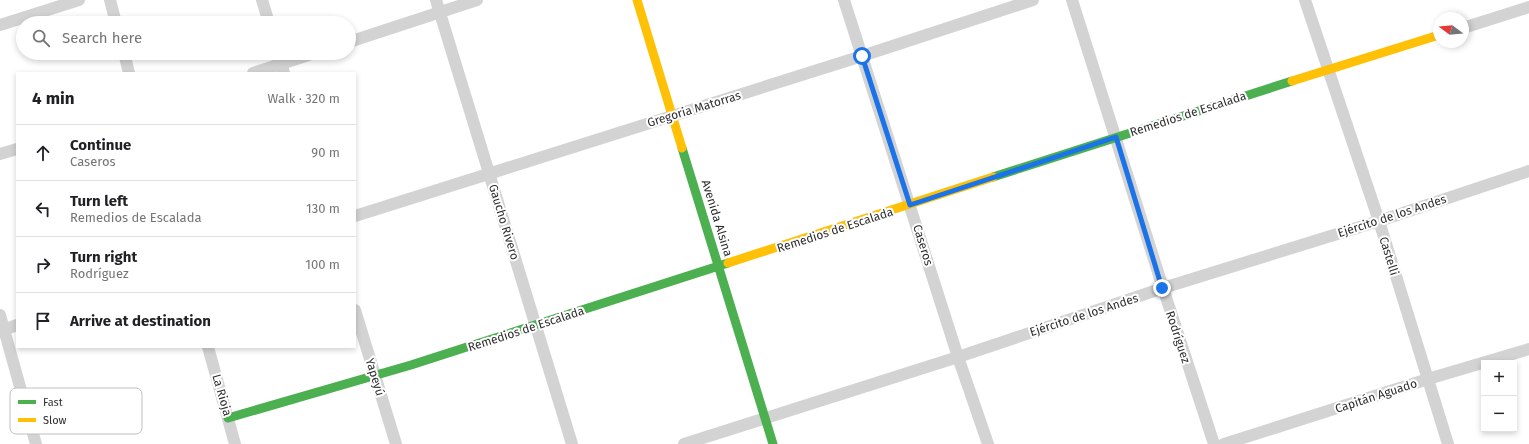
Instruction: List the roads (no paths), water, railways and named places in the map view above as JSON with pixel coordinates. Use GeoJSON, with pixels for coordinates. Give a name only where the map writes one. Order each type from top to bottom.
{"type":"FeatureCollection","features":[{"type":"Feature","properties":{"kind":"street"},"geometry":{"type":"LineString","coordinates":[[28,16],[79,0]]}},
{"type":"Feature","properties":{"kind":"street"},"geometry":{"type":"LineString","coordinates":[[110,0],[114,16]]}},
{"type":"Feature","properties":{"kind":"street"},"geometry":{"type":"LineString","coordinates":[[262,0],[267,16]]}},
{"type":"Feature","properties":{"kind":"street","name":"Gaucho Rivero"},"geometry":{"type":"LineString","coordinates":[[436,0],[572,444]]}},
{"type":"Feature","properties":{"kind":"street"},"geometry":{"type":"LineString","coordinates":[[356,40],[477,0]]}},
{"type":"Feature","properties":{"kind":"street","name":"Avenida Alsina"},"geometry":{"type":"LineString","coordinates":[[637,0],[773,444]]}},
{"type":"Feature","properties":{"kind":"street","name":"Caseros"},"geometry":{"type":"LineString","coordinates":[[844,0],[958,356],[988,444]]}},
{"type":"Feature","properties":{"kind":"street","name":"Gregoria Matorras"},"geometry":{"type":"LineString","coordinates":[[356,216],[862,56],[1033,0]]}},
{"type":"Feature","properties":{"kind":"street","name":"Rodríguez"},"geometry":{"type":"LineString","coordinates":[[1072,0],[1162,288],[1214,444]]}},
{"type":"Feature","properties":{"kind":"street","name":"Castelli"},"geometry":{"type":"LineString","coordinates":[[1305,0],[1378,221],[1448,444]]}},
{"type":"Feature","properties":{"kind":"street"},"geometry":{"type":"LineString","coordinates":[[1469,26],[1529,8]]}},
{"type":"Feature","properties":{"kind":"street"},"geometry":{"type":"LineString","coordinates":[[0,25],[16,20]]}},
{"type":"Feature","properties":{"kind":"street","name":"Remedios de Escalada"},"geometry":{"type":"LineString","coordinates":[[228,418],[375,376],[536,326],[1116,137],[1327,69],[1433,37]]}},
{"type":"Feature","properties":{"kind":"street"},"geometry":{"type":"LineString","coordinates":[[126,60],[129,72]]}},
{"type":"Feature","properties":{"kind":"street"},"geometry":{"type":"LineString","coordinates":[[256,72],[291,60]]}},
{"type":"Feature","properties":{"kind":"street"},"geometry":{"type":"LineString","coordinates":[[0,154],[16,149]]}},
{"type":"Feature","properties":{"kind":"street","name":"Ejército de los Andes"},"geometry":{"type":"LineString","coordinates":[[684,444],[958,356],[1162,288],[1378,221],[1529,171]]}},
{"type":"Feature","properties":{"kind":"street","name":"Yapeyú"},"geometry":{"type":"LineString","coordinates":[[356,313],[396,444]]}},
{"type":"Feature","properties":{"kind":"street"},"geometry":{"type":"LineString","coordinates":[[0,315],[2,330],[19,388]]}},
{"type":"Feature","properties":{"kind":"street"},"geometry":{"type":"LineString","coordinates":[[2,330],[16,325]]}},
{"type":"Feature","properties":{"kind":"street","name":"La Rioja"},"geometry":{"type":"LineString","coordinates":[[208,348],[235,444]]}},
{"type":"Feature","properties":{"kind":"street","name":"Capitán Aguado"},"geometry":{"type":"LineString","coordinates":[[1224,444],[1428,379],[1529,350]]}},
{"type":"Feature","properties":{"kind":"street"},"geometry":{"type":"LineString","coordinates":[[33,434],[36,444]]}}]}
